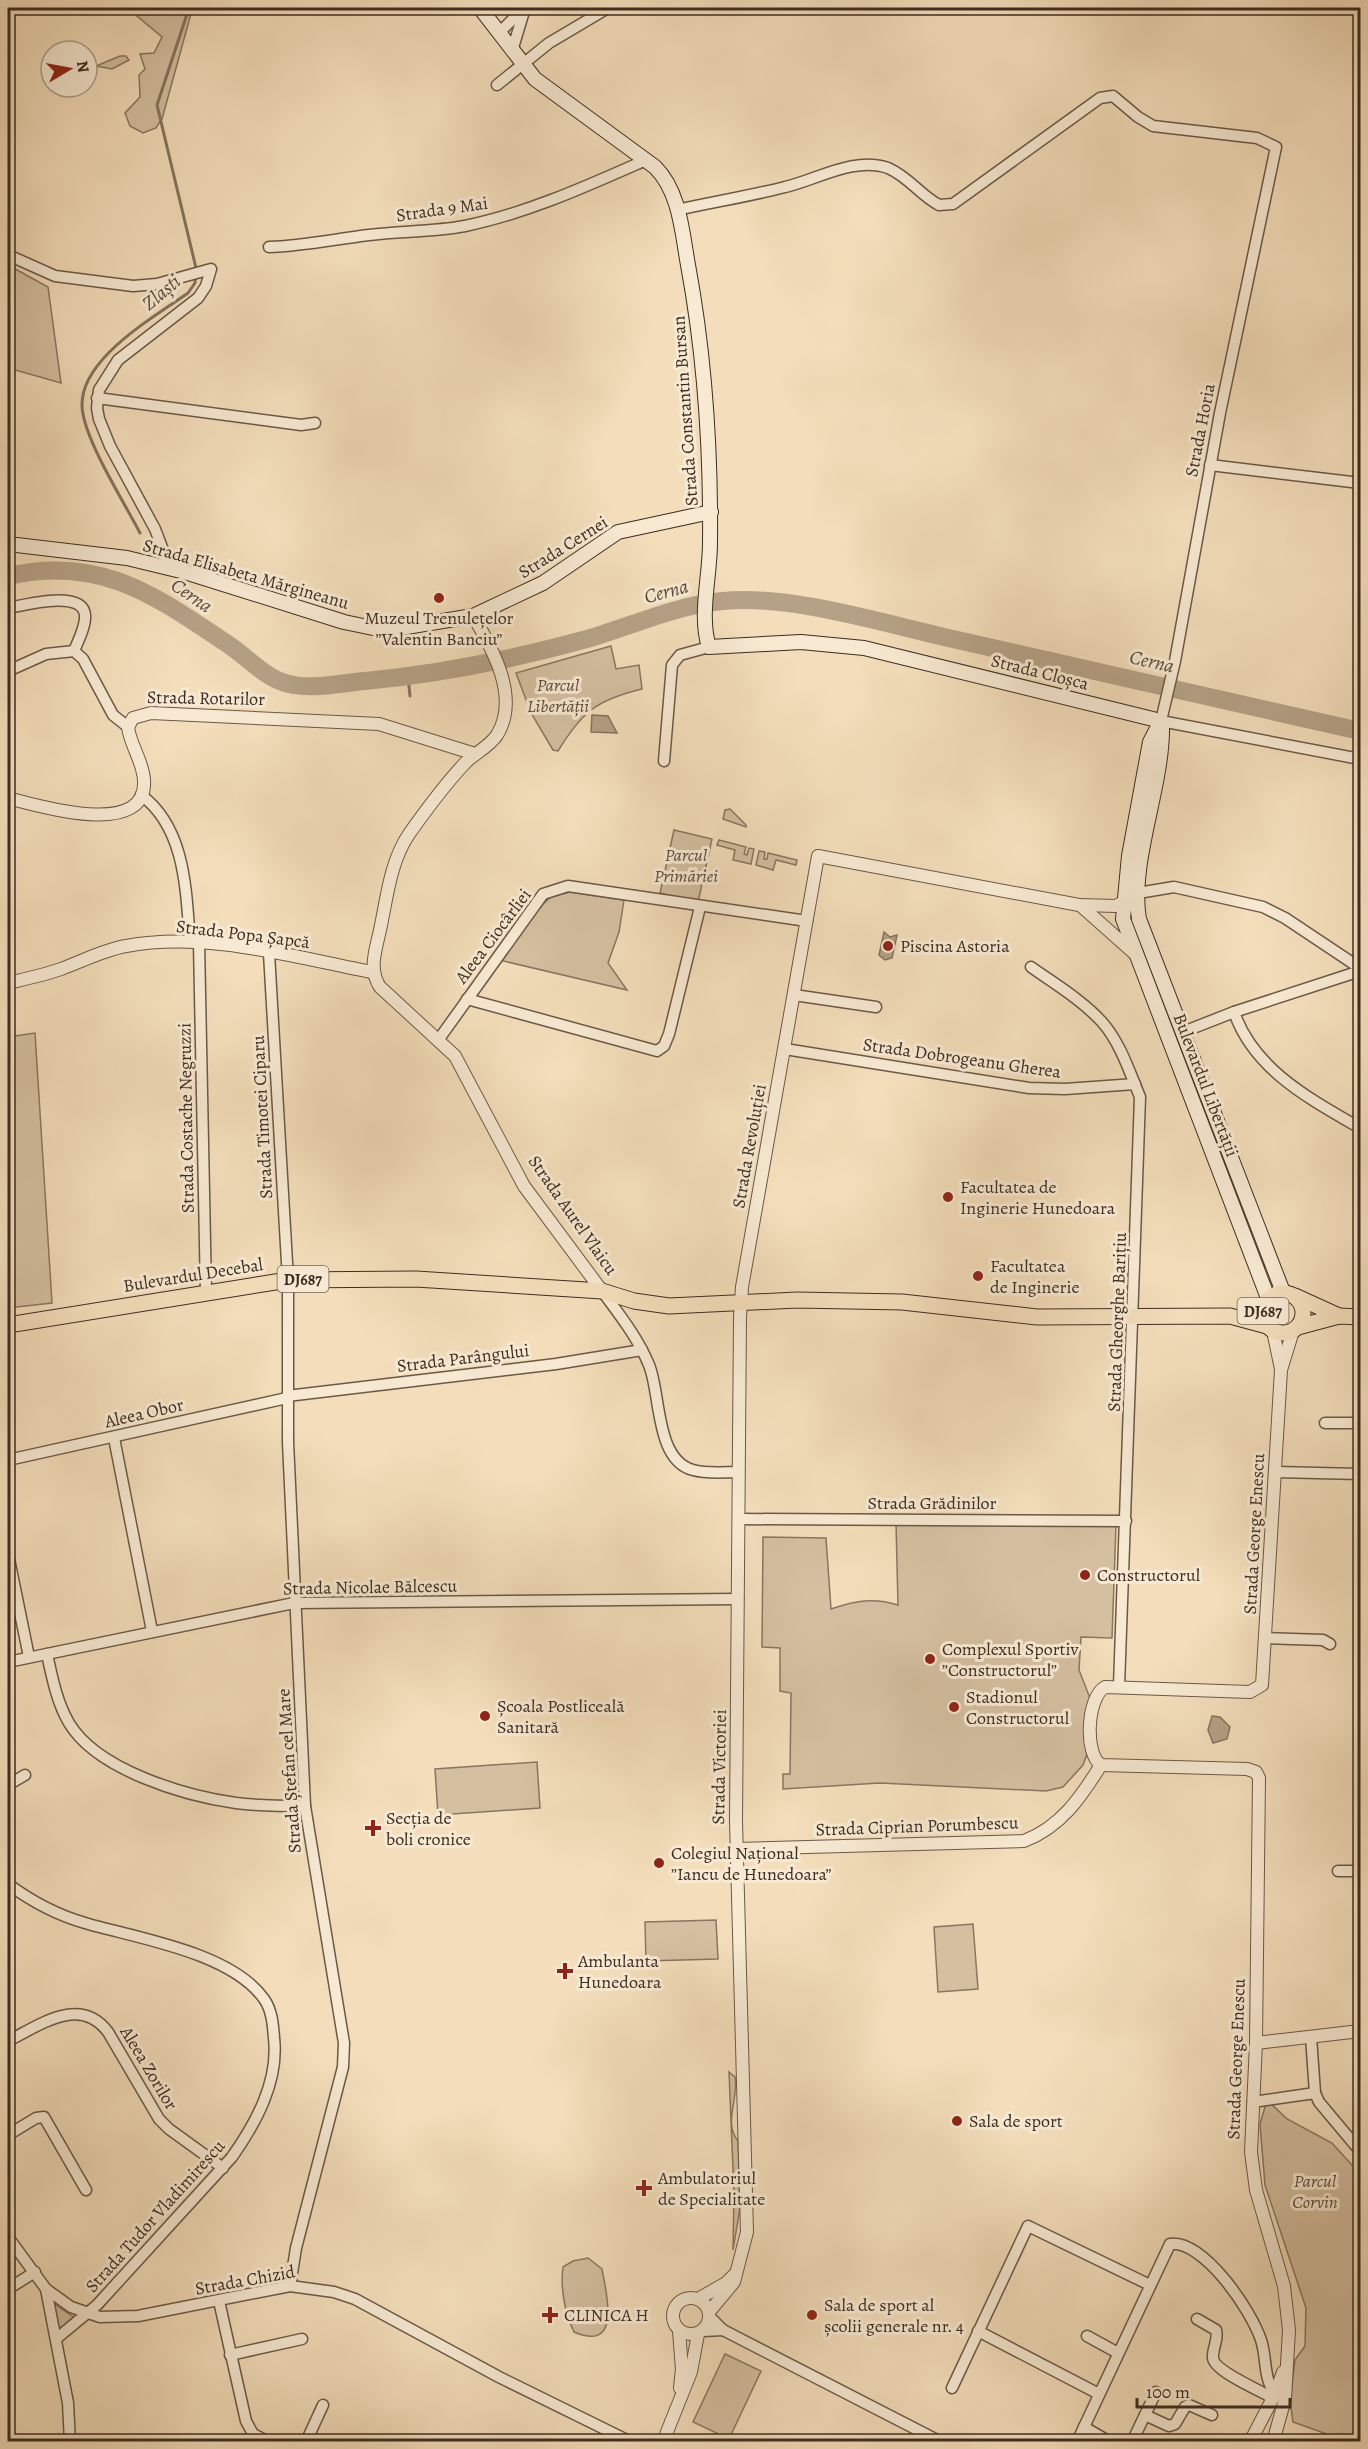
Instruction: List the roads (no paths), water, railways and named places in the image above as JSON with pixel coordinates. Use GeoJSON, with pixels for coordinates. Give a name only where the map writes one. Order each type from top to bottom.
{"type":"FeatureCollection","features":[{"type":"Feature","properties":{"kind":"main road","name":"Strada Constantin Bursan"},"geometry":{"type":"LineString","coordinates":[[484,10],[522,64],[547,90],[646,160],[666,180],[677,210],[702,346],[711,512],[706,624],[709,647]]}},
{"type":"Feature","properties":{"kind":"main road","name":"Strada Cernei"},"geometry":{"type":"LineString","coordinates":[[473,616],[529,591],[618,532],[711,512]]}},
{"type":"Feature","properties":{"kind":"main road","name":"Strada Elisabeta Mărgineanu"},"geometry":{"type":"LineString","coordinates":[[8,544],[127,558],[170,568],[345,622],[373,628],[414,627],[473,616]]}},
{"type":"Feature","properties":{"kind":"main road","name":"Strada Cloșca"},"geometry":{"type":"LineString","coordinates":[[709,647],[801,642],[864,648],[1161,721]]}},
{"type":"Feature","properties":{"kind":"main road","name":"Bulevardul Libertății"},"geometry":{"type":"LineString","coordinates":[[1161,721],[1162,745],[1138,893],[1140,925],[1183,1032],[1278,1297]]}},
{"type":"Feature","properties":{"kind":"main road"},"geometry":{"type":"LineString","coordinates":[[1134,953],[1123,919],[1123,902],[1150,741],[1161,721]]}},
{"type":"Feature","properties":{"kind":"main road","name":"Bulevardul Libertății"},"geometry":{"type":"LineString","coordinates":[[1134,953],[1278,1297]]}},
{"type":"Feature","properties":{"kind":"main road","name":"Bulevardul Decebal"},"geometry":{"type":"LineString","coordinates":[[8,1325],[288,1280],[416,1280],[602,1291]]}},
{"type":"Feature","properties":{"kind":"main road","name":"Strada Aurel Vlaicu"},"geometry":{"type":"LineString","coordinates":[[602,1291],[654,1305],[797,1300],[902,1302],[1037,1317],[1230,1316],[1270,1328]]}},
{"type":"Feature","properties":{"kind":"main road","name":"Strada Aurel Vlaicu"},"geometry":{"type":"LineString","coordinates":[[1230,1316],[1278,1297]]}},
{"type":"Feature","properties":{"kind":"main road","name":"DJ687"},"geometry":{"type":"LineString","coordinates":[[1278,1297],[1262,1314],[1270,1328],[1286,1333],[1339,1316]]}},
{"type":"Feature","properties":{"kind":"main road","name":"DJ687"},"geometry":{"type":"LineString","coordinates":[[1278,1297],[1339,1316],[1360,1317]]}},
{"type":"Feature","properties":{"kind":"main road","name":"DJ687"},"geometry":{"type":"LineString","coordinates":[[1278,1297],[1303,1307],[1302,1321],[1295,1329]]}},
{"type":"Feature","properties":{"kind":"street"},"geometry":{"type":"LineString","coordinates":[[500,33],[524,8]]}},
{"type":"Feature","properties":{"kind":"street"},"geometry":{"type":"LineString","coordinates":[[512,51],[524,8]]}},
{"type":"Feature","properties":{"kind":"street"},"geometry":{"type":"LineString","coordinates":[[497,85],[549,43],[608,8]]}},
{"type":"Feature","properties":{"kind":"street","name":"Strada Horia"},"geometry":{"type":"LineString","coordinates":[[677,210],[786,187],[843,169],[865,166],[885,167],[907,178],[939,206],[953,204],[1100,98],[1113,96],[1153,126],[1257,138],[1276,147],[1210,465],[1166,707],[1161,721]]}},
{"type":"Feature","properties":{"kind":"street","name":"Strada 9 Mai"},"geometry":{"type":"LineString","coordinates":[[269,247],[302,246],[368,235],[442,229],[488,220],[545,203],[646,160]]}},
{"type":"Feature","properties":{"kind":"street"},"geometry":{"type":"LineString","coordinates":[[8,255],[43,272],[78,280],[142,286],[211,269],[206,286],[198,298],[118,360],[108,372],[97,398],[103,430],[148,514],[170,568]]}},
{"type":"Feature","properties":{"kind":"street"},"geometry":{"type":"LineString","coordinates":[[97,398],[301,424],[315,423]]}},
{"type":"Feature","properties":{"kind":"street"},"geometry":{"type":"LineString","coordinates":[[1210,465],[1360,483]]}},
{"type":"Feature","properties":{"kind":"street"},"geometry":{"type":"LineString","coordinates":[[8,608],[65,600],[76,601],[86,616],[74,651]]}},
{"type":"Feature","properties":{"kind":"street"},"geometry":{"type":"LineString","coordinates":[[372,972],[391,878],[403,844],[450,781],[499,731],[505,711],[505,691],[488,640],[473,616]]}},
{"type":"Feature","properties":{"kind":"street"},"geometry":{"type":"LineString","coordinates":[[664,761],[672,665],[680,655],[709,647]]}},
{"type":"Feature","properties":{"kind":"street"},"geometry":{"type":"LineString","coordinates":[[8,671],[46,654],[74,651],[83,659],[113,715],[128,727],[143,774],[141,795],[126,809],[98,816],[75,814],[8,798]]}},
{"type":"Feature","properties":{"kind":"street","name":"Strada Rotarilor"},"geometry":{"type":"LineString","coordinates":[[128,727],[133,718],[150,712],[360,722],[390,726],[475,754]]}},
{"type":"Feature","properties":{"kind":"street","name":"Strada Cloșca"},"geometry":{"type":"LineString","coordinates":[[1161,721],[1360,759]]}},
{"type":"Feature","properties":{"kind":"street","name":"Strada Costache Negruzzi"},"geometry":{"type":"LineString","coordinates":[[141,795],[160,814],[181,860],[194,942],[206,1293]]}},
{"type":"Feature","properties":{"kind":"street","name":"Strada Revoluției"},"geometry":{"type":"LineString","coordinates":[[741,1303],[818,856],[1079,904]]}},
{"type":"Feature","properties":{"kind":"street","name":"Aleea Ciocârliei"},"geometry":{"type":"LineString","coordinates":[[439,1039],[543,894],[550,890],[568,886],[807,921]]}},
{"type":"Feature","properties":{"kind":"street"},"geometry":{"type":"LineString","coordinates":[[1079,904],[1105,907],[1123,902],[1150,889],[1174,887],[1263,907],[1285,918],[1360,969]]}},
{"type":"Feature","properties":{"kind":"street","name":"Bulevardul Libertății"},"geometry":{"type":"LineString","coordinates":[[1079,904],[1134,953]]}},
{"type":"Feature","properties":{"kind":"street"},"geometry":{"type":"LineString","coordinates":[[467,999],[657,1051],[664,1046],[669,1034],[700,907]]}},
{"type":"Feature","properties":{"kind":"street","name":"Strada Popa Șapcă"},"geometry":{"type":"LineString","coordinates":[[8,982],[60,969],[117,948],[157,942],[194,942],[372,972]]}},
{"type":"Feature","properties":{"kind":"street","name":"Strada Timotei Ciparu"},"geometry":{"type":"LineString","coordinates":[[269,953],[288,1280]]}},
{"type":"Feature","properties":{"kind":"street","name":"Strada Gheorghe Barițiu"},"geometry":{"type":"LineString","coordinates":[[1031,967],[1102,1022],[1115,1042],[1140,1097],[1134,1317],[1119,1686]]}},
{"type":"Feature","properties":{"kind":"street"},"geometry":{"type":"LineString","coordinates":[[1183,1032],[1360,969]]}},
{"type":"Feature","properties":{"kind":"street","name":"Strada Aurel Vlaicu"},"geometry":{"type":"LineString","coordinates":[[372,972],[380,987],[439,1039],[464,1070],[524,1186],[602,1291]]}},
{"type":"Feature","properties":{"kind":"street"},"geometry":{"type":"LineString","coordinates":[[794,995],[876,1007]]}},
{"type":"Feature","properties":{"kind":"street"},"geometry":{"type":"LineString","coordinates":[[1234,1012],[1251,1047],[1267,1065],[1308,1097],[1360,1128]]}},
{"type":"Feature","properties":{"kind":"street","name":"Strada Dobrogeanu Gherea"},"geometry":{"type":"LineString","coordinates":[[785,1049],[1029,1088],[1065,1089],[1135,1084]]}},
{"type":"Feature","properties":{"kind":"street","name":"Strada Ștefan cel Mare"},"geometry":{"type":"LineString","coordinates":[[288,1280],[287,1397],[304,1806],[343,2026],[345,2055],[296,2248],[290,2286]]}},
{"type":"Feature","properties":{"kind":"street"},"geometry":{"type":"LineString","coordinates":[[602,1291],[642,1350],[654,1381],[662,1428],[673,1456],[690,1470],[739,1472]]}},
{"type":"Feature","properties":{"kind":"street","name":"Strada Victoriei"},"geometry":{"type":"LineString","coordinates":[[663,2442],[691,2372],[701,2332],[709,2315],[734,2282],[747,2232],[736,1849],[741,1303]]}},
{"type":"Feature","properties":{"kind":"street","name":"Strada George Enescu"},"geometry":{"type":"LineString","coordinates":[[1270,1328],[1281,1370]]}},
{"type":"Feature","properties":{"kind":"street","name":"Strada George Enescu"},"geometry":{"type":"LineString","coordinates":[[1119,1686],[1250,1692],[1262,1685],[1281,1370],[1295,1329]]}},
{"type":"Feature","properties":{"kind":"street","name":"Strada Parângului"},"geometry":{"type":"LineString","coordinates":[[287,1397],[556,1364],[642,1350]]}},
{"type":"Feature","properties":{"kind":"street","name":"Aleea Obor"},"geometry":{"type":"LineString","coordinates":[[8,1460],[114,1438],[287,1397]]}},
{"type":"Feature","properties":{"kind":"street"},"geometry":{"type":"LineString","coordinates":[[1325,1423],[1360,1423]]}},
{"type":"Feature","properties":{"kind":"street"},"geometry":{"type":"LineString","coordinates":[[114,1438],[152,1631]]}},
{"type":"Feature","properties":{"kind":"street"},"geometry":{"type":"LineString","coordinates":[[1275,1472],[1360,1474]]}},
{"type":"Feature","properties":{"kind":"street","name":"Strada Grădinilor"},"geometry":{"type":"LineString","coordinates":[[739,1519],[1126,1521]]}},
{"type":"Feature","properties":{"kind":"street"},"geometry":{"type":"LineString","coordinates":[[8,1554],[29,1657]]}},
{"type":"Feature","properties":{"kind":"street","name":"Strada Nicolae Bălcescu"},"geometry":{"type":"LineString","coordinates":[[8,1662],[294,1603],[738,1599]]}},
{"type":"Feature","properties":{"kind":"street"},"geometry":{"type":"LineString","coordinates":[[1266,1638],[1323,1640],[1330,1644]]}},
{"type":"Feature","properties":{"kind":"street"},"geometry":{"type":"LineString","coordinates":[[47,1654],[62,1709],[69,1724],[87,1743],[122,1767],[161,1785],[219,1800],[304,1806]]}},
{"type":"Feature","properties":{"kind":"street"},"geometry":{"type":"LineString","coordinates":[[1101,1765],[1095,1761],[1091,1753],[1092,1705],[1100,1690],[1119,1686]]}},
{"type":"Feature","properties":{"kind":"street","name":"Strada George Enescu"},"geometry":{"type":"LineString","coordinates":[[1101,1765],[1247,1769],[1256,1772],[1260,1778],[1256,2043],[1250,2130],[1252,2172],[1284,2286],[1289,2320],[1285,2399],[1273,2442]]}},
{"type":"Feature","properties":{"kind":"street","name":"Strada Ciprian Porumbescu"},"geometry":{"type":"LineString","coordinates":[[736,1849],[1024,1841],[1047,1830],[1061,1819],[1074,1806],[1101,1765]]}},
{"type":"Feature","properties":{"kind":"street"},"geometry":{"type":"LineString","coordinates":[[8,1785],[25,1775]]}},
{"type":"Feature","properties":{"kind":"street"},"geometry":{"type":"LineString","coordinates":[[1338,1871],[1360,1871]]}},
{"type":"Feature","properties":{"kind":"street","name":"Strada Tudor Vladimirescu"},"geometry":{"type":"LineString","coordinates":[[8,1884],[58,1914],[84,1923],[165,1943],[199,1956],[242,1979],[265,2000],[273,2029],[273,2071],[250,2130],[223,2168],[87,2314],[56,2338]]}},
{"type":"Feature","properties":{"kind":"street","name":"Aleea Zorilor"},"geometry":{"type":"LineString","coordinates":[[8,2041],[65,2014],[86,2014],[97,2019],[108,2032],[159,2119],[169,2129],[223,2168]]}},
{"type":"Feature","properties":{"kind":"street"},"geometry":{"type":"LineString","coordinates":[[1256,2043],[1360,2031]]}},
{"type":"Feature","properties":{"kind":"street"},"geometry":{"type":"LineString","coordinates":[[1311,2037],[1315,2093],[1319,2102],[1358,2145]]}},
{"type":"Feature","properties":{"kind":"street"},"geometry":{"type":"LineString","coordinates":[[1253,2102],[1315,2093]]}},
{"type":"Feature","properties":{"kind":"street"},"geometry":{"type":"LineString","coordinates":[[8,2135],[36,2118],[44,2117],[86,2190]]}},
{"type":"Feature","properties":{"kind":"street"},"geometry":{"type":"LineString","coordinates":[[952,2388],[1028,2226],[1150,2285]]}},
{"type":"Feature","properties":{"kind":"street","name":"Strada Chizid"},"geometry":{"type":"LineString","coordinates":[[8,2236],[46,2289],[70,2307],[87,2314],[122,2318],[290,2286],[334,2292],[355,2298],[499,2377],[631,2442]]}},
{"type":"Feature","properties":{"kind":"street"},"geometry":{"type":"LineString","coordinates":[[1077,2442],[1170,2244],[1187,2245],[1197,2251],[1242,2303],[1260,2337],[1268,2380],[1274,2396]]}},
{"type":"Feature","properties":{"kind":"street","name":"Strada Victoriei"},"geometry":{"type":"LineString","coordinates":[[681,2395],[679,2331],[673,2321],[674,2310],[681,2301],[698,2299],[726,2283],[739,2266]]}},
{"type":"Feature","properties":{"kind":"street"},"geometry":{"type":"LineString","coordinates":[[8,2289],[35,2272]]}},
{"type":"Feature","properties":{"kind":"street"},"geometry":{"type":"LineString","coordinates":[[46,2289],[68,2403],[70,2442]]}},
{"type":"Feature","properties":{"kind":"street"},"geometry":{"type":"LineString","coordinates":[[698,2299],[723,2330],[928,2439],[940,2442]]}},
{"type":"Feature","properties":{"kind":"street"},"geometry":{"type":"LineString","coordinates":[[219,2301],[242,2409],[250,2429],[269,2442]]}},
{"type":"Feature","properties":{"kind":"street"},"geometry":{"type":"LineString","coordinates":[[1197,2319],[1216,2330],[1218,2336],[1213,2357],[1218,2368],[1274,2396]]}},
{"type":"Feature","properties":{"kind":"street"},"geometry":{"type":"LineString","coordinates":[[679,2331],[693,2335],[723,2330]]}},
{"type":"Feature","properties":{"kind":"street"},"geometry":{"type":"LineString","coordinates":[[978,2331],[1099,2394]]}},
{"type":"Feature","properties":{"kind":"street"},"geometry":{"type":"LineString","coordinates":[[1087,2336],[1118,2353]]}},
{"type":"Feature","properties":{"kind":"street"},"geometry":{"type":"LineString","coordinates":[[230,2355],[302,2339]]}},
{"type":"Feature","properties":{"kind":"street","name":"Strada George Enescu"},"geometry":{"type":"LineString","coordinates":[[1250,2442],[1274,2396],[1288,2354]]}},
{"type":"Feature","properties":{"kind":"street"},"geometry":{"type":"LineString","coordinates":[[1132,2442],[1156,2391]]}},
{"type":"Feature","properties":{"kind":"street"},"geometry":{"type":"LineString","coordinates":[[306,2442],[323,2405]]}},
{"type":"Feature","properties":{"kind":"street"},"geometry":{"type":"LineString","coordinates":[[1145,2415],[1169,2426],[1175,2424],[1185,2407],[1189,2405],[1212,2415]]}},
{"type":"Feature","properties":{"kind":"street"},"geometry":{"type":"LineString","coordinates":[[1084,2427],[1110,2442]]}},
{"type":"Feature","properties":{"kind":"waterway","name":"Zlaști"},"geometry":{"type":"LineString","coordinates":[[140,533],[92,442],[83,414],[83,395],[90,377],[102,360],[136,329],[188,293],[195,283],[196,268],[157,105],[189,8]]}},
{"type":"Feature","properties":{"kind":"waterway","name":"Cerna"},"geometry":{"type":"LineString","coordinates":[[8,576],[41,571],[72,571],[126,584],[176,611],[229,645],[275,679],[302,686],[393,678],[477,665],[587,639],[688,607],[723,601],[749,600],[808,606],[838,612],[1360,731]]}},
{"type":"Feature","properties":{"kind":"waterway"},"geometry":{"type":"LineString","coordinates":[[408,677],[410,696]]}},
{"type":"Feature","properties":{"kind":"place","name":"Muzeul Trenulețelor ”Valentin Banciu”"},"geometry":{"type":"Point","coordinates":[439,598]}},
{"type":"Feature","properties":{"kind":"place","name":"Piscina Astoria"},"geometry":{"type":"Point","coordinates":[888,946]}},
{"type":"Feature","properties":{"kind":"place","name":"Facultatea de Inginerie Hunedoara"},"geometry":{"type":"Point","coordinates":[948,1197]}},
{"type":"Feature","properties":{"kind":"place","name":"Facultatea de Inginerie"},"geometry":{"type":"Point","coordinates":[978,1276]}},
{"type":"Feature","properties":{"kind":"place","name":"Constructorul"},"geometry":{"type":"Point","coordinates":[1085,1575]}},
{"type":"Feature","properties":{"kind":"place","name":"Complexul Sportiv ”Constructorul”"},"geometry":{"type":"Point","coordinates":[930,1659]}},
{"type":"Feature","properties":{"kind":"place","name":"Stadionul Constructorul"},"geometry":{"type":"Point","coordinates":[954,1707]}},
{"type":"Feature","properties":{"kind":"place","name":"Școala Postliceală Sanitară"},"geometry":{"type":"Point","coordinates":[485,1716]}},
{"type":"Feature","properties":{"kind":"place","name":"Secția de boli cronice"},"geometry":{"type":"Point","coordinates":[373,1828]}},
{"type":"Feature","properties":{"kind":"place","name":"Colegiul Național ”Iancu de Hunedoara”"},"geometry":{"type":"Point","coordinates":[659,1863]}},
{"type":"Feature","properties":{"kind":"place","name":"Ambulanta Hunedoara"},"geometry":{"type":"Point","coordinates":[565,1971]}},
{"type":"Feature","properties":{"kind":"place","name":"Sala de sport"},"geometry":{"type":"Point","coordinates":[957,2121]}},
{"type":"Feature","properties":{"kind":"place","name":"Ambulatoriul de Specialitate"},"geometry":{"type":"Point","coordinates":[644,2188]}},
{"type":"Feature","properties":{"kind":"place","name":"CLINICA H"},"geometry":{"type":"Point","coordinates":[550,2315]}},
{"type":"Feature","properties":{"kind":"place","name":"Sala de sport al școlii generale nr. 4"},"geometry":{"type":"Point","coordinates":[812,2315]}},
{"type":"Feature","properties":{"kind":"park label","name":"Parcul Libertății"},"geometry":{"type":"Point","coordinates":[558,695]}},
{"type":"Feature","properties":{"kind":"park label","name":"Parcul Primăriei"},"geometry":{"type":"Point","coordinates":[686,865]}},
{"type":"Feature","properties":{"kind":"park label","name":"Parcul Corvin"},"geometry":{"type":"Point","coordinates":[1315,2191]}}]}
